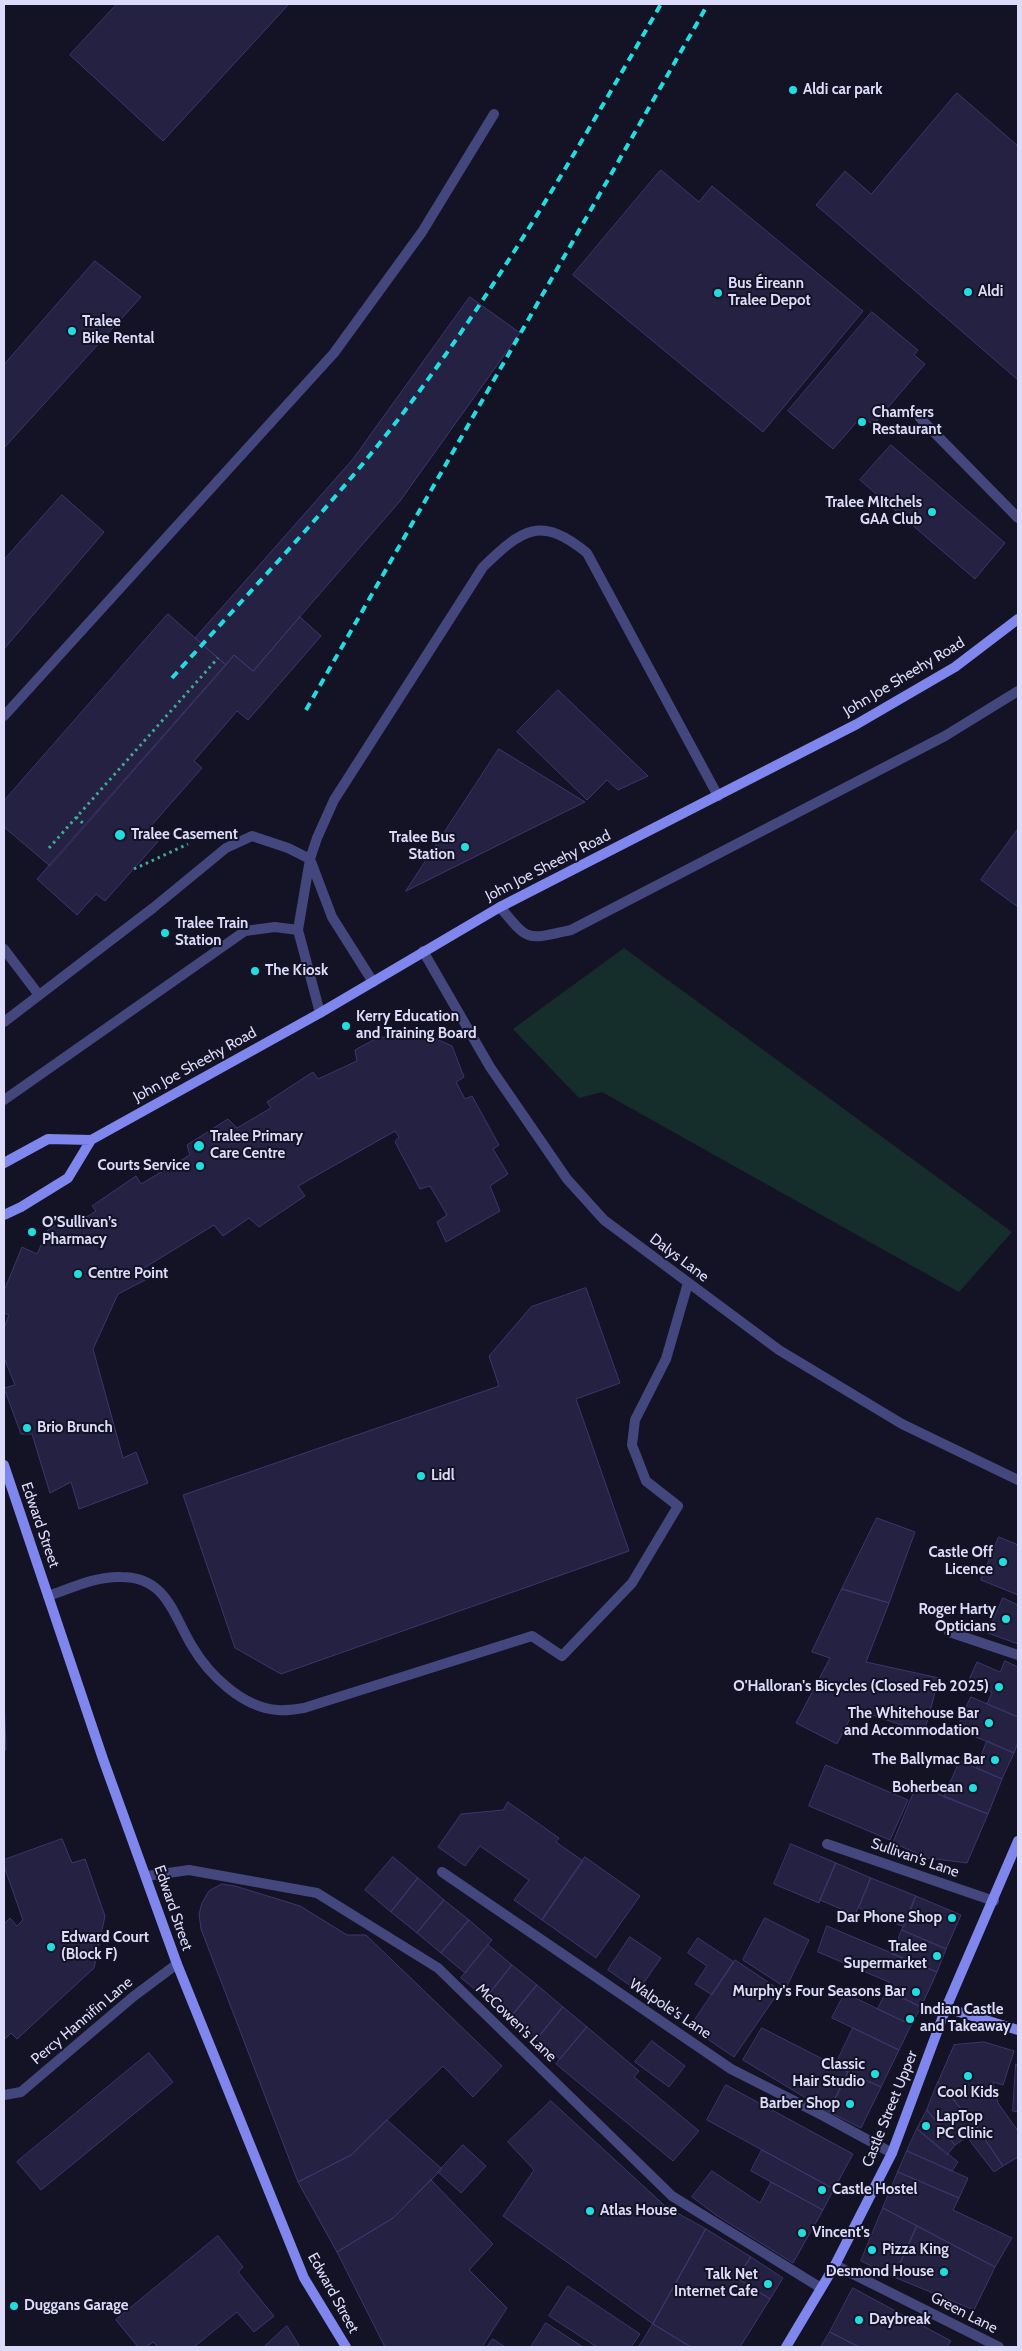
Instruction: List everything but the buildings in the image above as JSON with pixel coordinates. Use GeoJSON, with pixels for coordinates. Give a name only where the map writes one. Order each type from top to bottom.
{"type":"FeatureCollection","features":[{"type":"Feature","properties":{"kind":"main road","name":"John Joe Sheehy Road"},"geometry":{"type":"LineString","coordinates":[[4,1215],[21,1207],[68,1178],[91,1140],[320,1013],[500,907],[857,724],[955,667],[1018,619]]}},
{"type":"Feature","properties":{"kind":"main road"},"geometry":{"type":"LineString","coordinates":[[4,1163],[48,1139],[91,1140]]}},
{"type":"Feature","properties":{"kind":"main road","name":"Edward Street"},"geometry":{"type":"LineString","coordinates":[[4,1465],[103,1759],[147,1876],[177,1964],[304,2278],[346,2347]]}},
{"type":"Feature","properties":{"kind":"main road","name":"Castle Street Upper"},"geometry":{"type":"LineString","coordinates":[[786,2347],[835,2265],[892,2153],[946,2008],[994,1901],[1018,1841]]}},
{"type":"Feature","properties":{"kind":"main road"},"geometry":{"type":"LineString","coordinates":[[946,2008],[1018,2030]]}},
{"type":"Feature","properties":{"kind":"street"},"geometry":{"type":"LineString","coordinates":[[4,716],[334,353],[422,232],[494,114]]}},
{"type":"Feature","properties":{"kind":"street"},"geometry":{"type":"LineString","coordinates":[[920,418],[1018,518]]}},
{"type":"Feature","properties":{"kind":"street"},"geometry":{"type":"LineString","coordinates":[[320,1013],[298,930],[310,859],[317,838],[334,800],[483,567],[510,540],[538,530],[568,537],[587,553],[718,796]]}},
{"type":"Feature","properties":{"kind":"street"},"geometry":{"type":"LineString","coordinates":[[500,907],[523,934],[538,937],[571,930],[945,736],[1018,691]]}},
{"type":"Feature","properties":{"kind":"street"},"geometry":{"type":"LineString","coordinates":[[4,1022],[153,908],[226,848],[252,836],[288,848],[310,859],[332,917],[373,982]]}},
{"type":"Feature","properties":{"kind":"street"},"geometry":{"type":"LineString","coordinates":[[4,1100],[245,930],[275,927],[298,930]]}},
{"type":"Feature","properties":{"kind":"street"},"geometry":{"type":"LineString","coordinates":[[4,949],[39,995]]}},
{"type":"Feature","properties":{"kind":"street","name":"Dalys Lane"},"geometry":{"type":"LineString","coordinates":[[423,952],[490,1067],[567,1179],[604,1220],[779,1350],[902,1424],[1018,1480]]}},
{"type":"Feature","properties":{"kind":"street"},"geometry":{"type":"LineString","coordinates":[[48,1596],[94,1580],[122,1577],[150,1583],[170,1602],[192,1647],[214,1675],[242,1699],[277,1710],[304,1708],[532,1636],[562,1656],[632,1583],[678,1506],[646,1481],[632,1445],[635,1420],[666,1359],[688,1283]]}},
{"type":"Feature","properties":{"kind":"street"},"geometry":{"type":"LineString","coordinates":[[949,1632],[1018,1656]]}},
{"type":"Feature","properties":{"kind":"street","name":"Sullivan's Lane"},"geometry":{"type":"LineString","coordinates":[[827,1844],[994,1901]]}},
{"type":"Feature","properties":{"kind":"street","name":"McCowen's Lane"},"geometry":{"type":"LineString","coordinates":[[147,1876],[189,1870],[317,1893],[438,1968],[672,2196],[821,2288]]}},
{"type":"Feature","properties":{"kind":"street","name":"Walpole's Lane"},"geometry":{"type":"LineString","coordinates":[[442,1872],[731,2069],[892,2153]]}},
{"type":"Feature","properties":{"kind":"street","name":"Percy Hannifin Lane"},"geometry":{"type":"LineString","coordinates":[[4,2095],[21,2092],[134,1996],[177,1964]]}},
{"type":"Feature","properties":{"kind":"street","name":"Green Lane"},"geometry":{"type":"LineString","coordinates":[[835,2265],[999,2347]]}},
{"type":"Feature","properties":{"kind":"path"},"geometry":{"type":"LineString","coordinates":[[49,848],[218,658]]}},
{"type":"Feature","properties":{"kind":"path"},"geometry":{"type":"LineString","coordinates":[[76,817],[85,824]]}},
{"type":"Feature","properties":{"kind":"path"},"geometry":{"type":"LineString","coordinates":[[134,869],[190,844]]}},
{"type":"Feature","properties":{"kind":"green space"},"geometry":{"type":"Polygon","coordinates":[[[624,948],[1012,1232],[959,1292],[602,1092],[579,1098],[513,1029],[624,948]]]}},
{"type":"Feature","properties":{"kind":"railway"},"geometry":{"type":"LineString","coordinates":[[172,678],[332,501],[421,389],[486,296],[546,200],[661,4]]}},
{"type":"Feature","properties":{"kind":"railway"},"geometry":{"type":"LineString","coordinates":[[306,710],[708,4]]}},
{"type":"Feature","properties":{"kind":"place","name":"Aldi car park"},"geometry":{"type":"Point","coordinates":[793,90]}},
{"type":"Feature","properties":{"kind":"place","name":"Aldi"},"geometry":{"type":"Point","coordinates":[968,292]}},
{"type":"Feature","properties":{"kind":"place","name":"Bus Éireann Tralee Depot"},"geometry":{"type":"Point","coordinates":[718,293]}},
{"type":"Feature","properties":{"kind":"place","name":"Tralee Bike Rental"},"geometry":{"type":"Point","coordinates":[72,331]}},
{"type":"Feature","properties":{"kind":"place","name":"Chamfers Restaurant"},"geometry":{"type":"Point","coordinates":[862,422]}},
{"type":"Feature","properties":{"kind":"place","name":"Tralee MItchels GAA Club"},"geometry":{"type":"Point","coordinates":[932,512]}},
{"type":"Feature","properties":{"kind":"place","name":"Tralee Casement"},"geometry":{"type":"Point","coordinates":[120,835]}},
{"type":"Feature","properties":{"kind":"place","name":"Tralee Bus Station"},"geometry":{"type":"Point","coordinates":[465,847]}},
{"type":"Feature","properties":{"kind":"place","name":"Tralee Train Station"},"geometry":{"type":"Point","coordinates":[165,933]}},
{"type":"Feature","properties":{"kind":"place","name":"The Kiosk"},"geometry":{"type":"Point","coordinates":[255,971]}},
{"type":"Feature","properties":{"kind":"place","name":"Kerry Education and Training Board"},"geometry":{"type":"Point","coordinates":[346,1026]}},
{"type":"Feature","properties":{"kind":"place","name":"Tralee Primary Care Centre"},"geometry":{"type":"Point","coordinates":[199,1146]}},
{"type":"Feature","properties":{"kind":"place","name":"Courts Service"},"geometry":{"type":"Point","coordinates":[200,1166]}},
{"type":"Feature","properties":{"kind":"place","name":"O’Sullivan’s Pharmacy"},"geometry":{"type":"Point","coordinates":[32,1232]}},
{"type":"Feature","properties":{"kind":"place","name":"Centre Point"},"geometry":{"type":"Point","coordinates":[78,1274]}},
{"type":"Feature","properties":{"kind":"place","name":"Brio Brunch"},"geometry":{"type":"Point","coordinates":[27,1428]}},
{"type":"Feature","properties":{"kind":"place","name":"Lidl"},"geometry":{"type":"Point","coordinates":[421,1476]}},
{"type":"Feature","properties":{"kind":"place","name":"Castle Off Licence"},"geometry":{"type":"Point","coordinates":[1003,1562]}},
{"type":"Feature","properties":{"kind":"place","name":"Roger Harty Opticians"},"geometry":{"type":"Point","coordinates":[1006,1619]}},
{"type":"Feature","properties":{"kind":"place","name":"O'Halloran's Bicycles (Closed Feb 2025)"},"geometry":{"type":"Point","coordinates":[999,1687]}},
{"type":"Feature","properties":{"kind":"place","name":"The Whitehouse Bar and Accommodation"},"geometry":{"type":"Point","coordinates":[989,1723]}},
{"type":"Feature","properties":{"kind":"place","name":"The Ballymac Bar"},"geometry":{"type":"Point","coordinates":[995,1760]}},
{"type":"Feature","properties":{"kind":"place","name":"Boherbean"},"geometry":{"type":"Point","coordinates":[973,1788]}},
{"type":"Feature","properties":{"kind":"place","name":"Dar Phone Shop"},"geometry":{"type":"Point","coordinates":[952,1918]}},
{"type":"Feature","properties":{"kind":"place","name":"Edward Court (Block F)"},"geometry":{"type":"Point","coordinates":[51,1947]}},
{"type":"Feature","properties":{"kind":"place","name":"Tralee Supermarket"},"geometry":{"type":"Point","coordinates":[937,1956]}},
{"type":"Feature","properties":{"kind":"place","name":"Murphy's Four Seasons Bar"},"geometry":{"type":"Point","coordinates":[916,1992]}},
{"type":"Feature","properties":{"kind":"place","name":"Indian Castle and Takeaway"},"geometry":{"type":"Point","coordinates":[910,2019]}},
{"type":"Feature","properties":{"kind":"place","name":"Classic Hair Studio"},"geometry":{"type":"Point","coordinates":[875,2074]}},
{"type":"Feature","properties":{"kind":"place","name":"Cool Kids"},"geometry":{"type":"Point","coordinates":[968,2076]}},
{"type":"Feature","properties":{"kind":"place","name":"Barber Shop"},"geometry":{"type":"Point","coordinates":[850,2104]}},
{"type":"Feature","properties":{"kind":"place","name":"LapTop PC Clinic"},"geometry":{"type":"Point","coordinates":[926,2126]}},
{"type":"Feature","properties":{"kind":"place","name":"Castle Hostel"},"geometry":{"type":"Point","coordinates":[822,2190]}},
{"type":"Feature","properties":{"kind":"place","name":"Atlas House"},"geometry":{"type":"Point","coordinates":[590,2211]}},
{"type":"Feature","properties":{"kind":"place","name":"Vincent's"},"geometry":{"type":"Point","coordinates":[802,2233]}},
{"type":"Feature","properties":{"kind":"place","name":"Pizza King"},"geometry":{"type":"Point","coordinates":[872,2250]}},
{"type":"Feature","properties":{"kind":"place","name":"Desmond House"},"geometry":{"type":"Point","coordinates":[944,2272]}},
{"type":"Feature","properties":{"kind":"place","name":"Talk Net Internet Cafe"},"geometry":{"type":"Point","coordinates":[768,2284]}},
{"type":"Feature","properties":{"kind":"place","name":"Duggans Garage"},"geometry":{"type":"Point","coordinates":[14,2306]}},
{"type":"Feature","properties":{"kind":"place","name":"Daybreak"},"geometry":{"type":"Point","coordinates":[859,2320]}}]}
